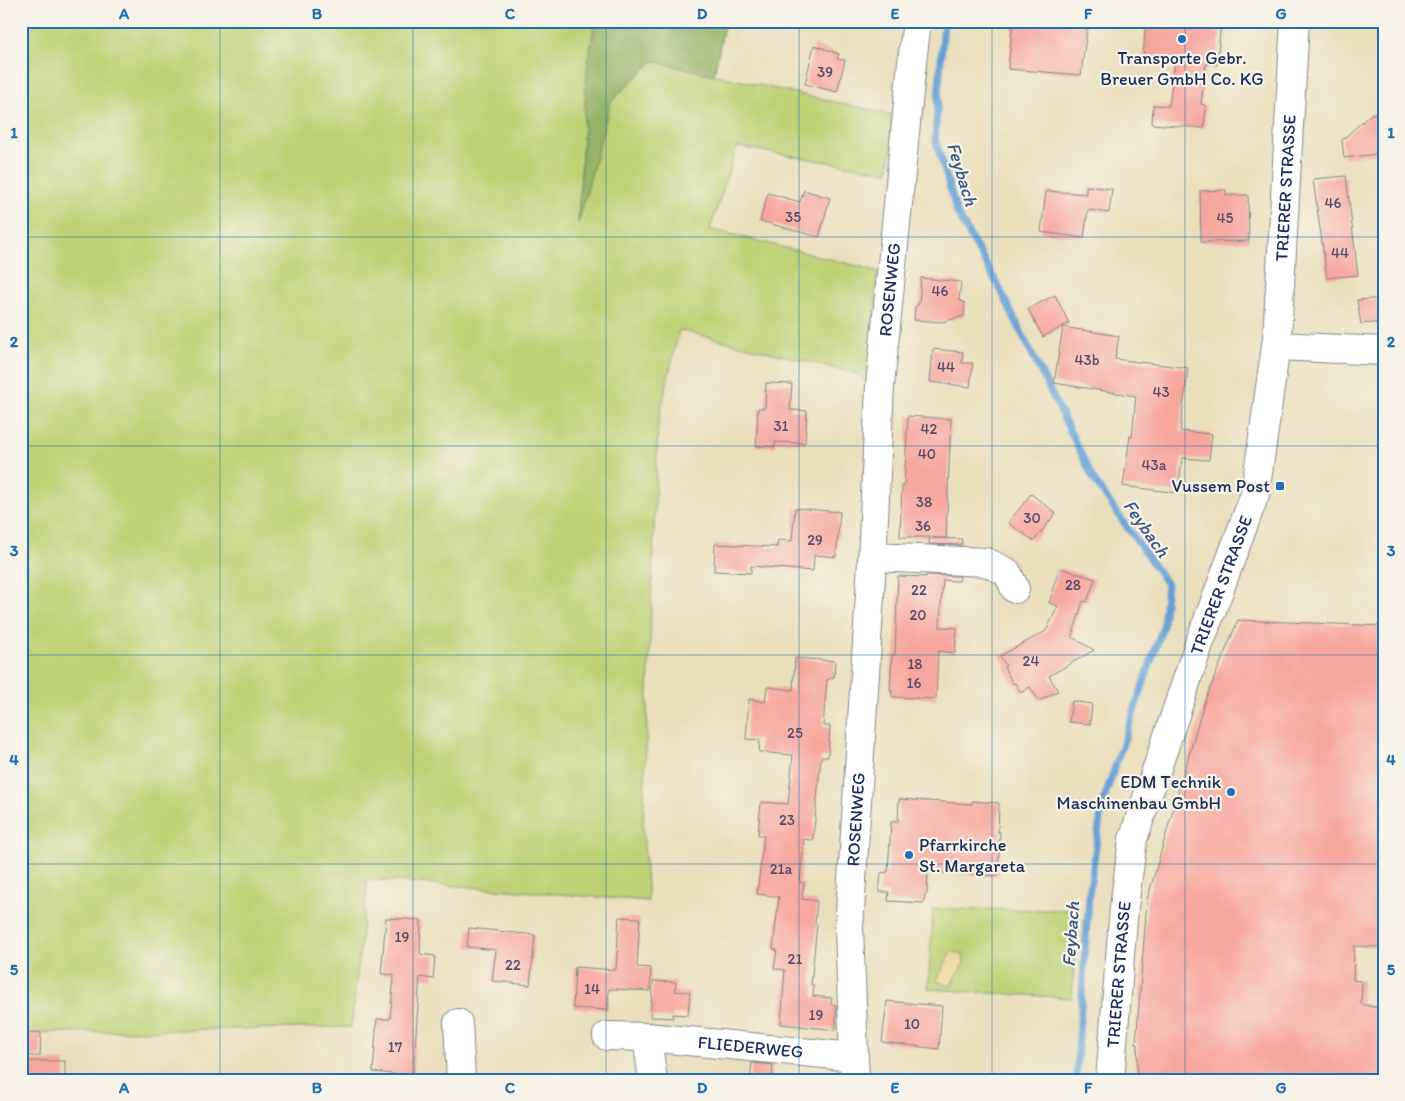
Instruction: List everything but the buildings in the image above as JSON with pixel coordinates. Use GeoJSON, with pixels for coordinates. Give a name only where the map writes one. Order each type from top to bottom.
{"type":"FeatureCollection","features":[{"type":"Feature","properties":{"kind":"street","name":"ROSENWEG"},"geometry":{"type":"LineString","coordinates":[[855,1068],[849,928],[872,557],[880,386],[917,21]]}},
{"type":"Feature","properties":{"kind":"street","name":"TRIERER STRASSE"},"geometry":{"type":"LineString","coordinates":[[1110,1080],[1124,907],[1133,839],[1198,647],[1254,494],[1276,346],[1295,21]]}},
{"type":"Feature","properties":{"kind":"street"},"geometry":{"type":"LineString","coordinates":[[1276,346],[1384,351]]}},
{"type":"Feature","properties":{"kind":"street"},"geometry":{"type":"LineString","coordinates":[[872,557],[986,562],[1007,572],[1015,589]]}},
{"type":"Feature","properties":{"kind":"street"},"geometry":{"type":"LineString","coordinates":[[458,1024],[461,1080]]}},
{"type":"Feature","properties":{"kind":"street","name":"FLIEDERWEG"},"geometry":{"type":"LineString","coordinates":[[607,1036],[647,1037],[855,1068]]}},
{"type":"Feature","properties":{"kind":"street"},"geometry":{"type":"LineString","coordinates":[[647,1037],[653,1080]]}},
{"type":"Feature","properties":{"kind":"green space"},"geometry":{"type":"Polygon","coordinates":[[[21,21],[595,21],[587,70],[578,221],[611,101],[653,61],[897,116],[888,172],[737,147],[710,229],[878,271],[870,365],[865,382],[858,374],[679,330],[658,422],[643,829],[648,901],[368,879],[351,1027],[21,1033],[21,551],[23,539],[21,536],[21,21]]]}},
{"type":"Feature","properties":{"kind":"green space"},"geometry":{"type":"Polygon","coordinates":[[[595,21],[725,21],[714,75],[653,61],[611,101],[578,224],[587,70],[595,21]]]}},
{"type":"Feature","properties":{"kind":"green space"},"geometry":{"type":"Polygon","coordinates":[[[933,909],[1077,910],[1072,998],[928,989],[933,909]]]}},
{"type":"Feature","properties":{"kind":"sand"},"geometry":{"type":"Polygon","coordinates":[[[951,951],[963,954],[964,963],[950,986],[937,981],[951,951]]]}},
{"type":"Feature","properties":{"kind":"waterway","name":"Feybach"},"geometry":{"type":"LineString","coordinates":[[944,21],[935,138],[957,213],[999,287],[1094,480],[1167,584],[1163,626],[1102,805],[1089,895],[1076,1080]]}},
{"type":"Feature","properties":{"kind":"place","name":"Transporte Gebr. Breuer GmbH Co. KG"},"geometry":{"type":"Point","coordinates":[1182,39]}},
{"type":"Feature","properties":{"kind":"place","name":"Vussem Post"},"geometry":{"type":"Point","coordinates":[1280,486]}},
{"type":"Feature","properties":{"kind":"place","name":"EDM Technik Maschinenbau GmbH"},"geometry":{"type":"Point","coordinates":[1231,792]}},
{"type":"Feature","properties":{"kind":"place","name":"Pfarrkirche St. Margareta"},"geometry":{"type":"Point","coordinates":[909,855]}}]}
